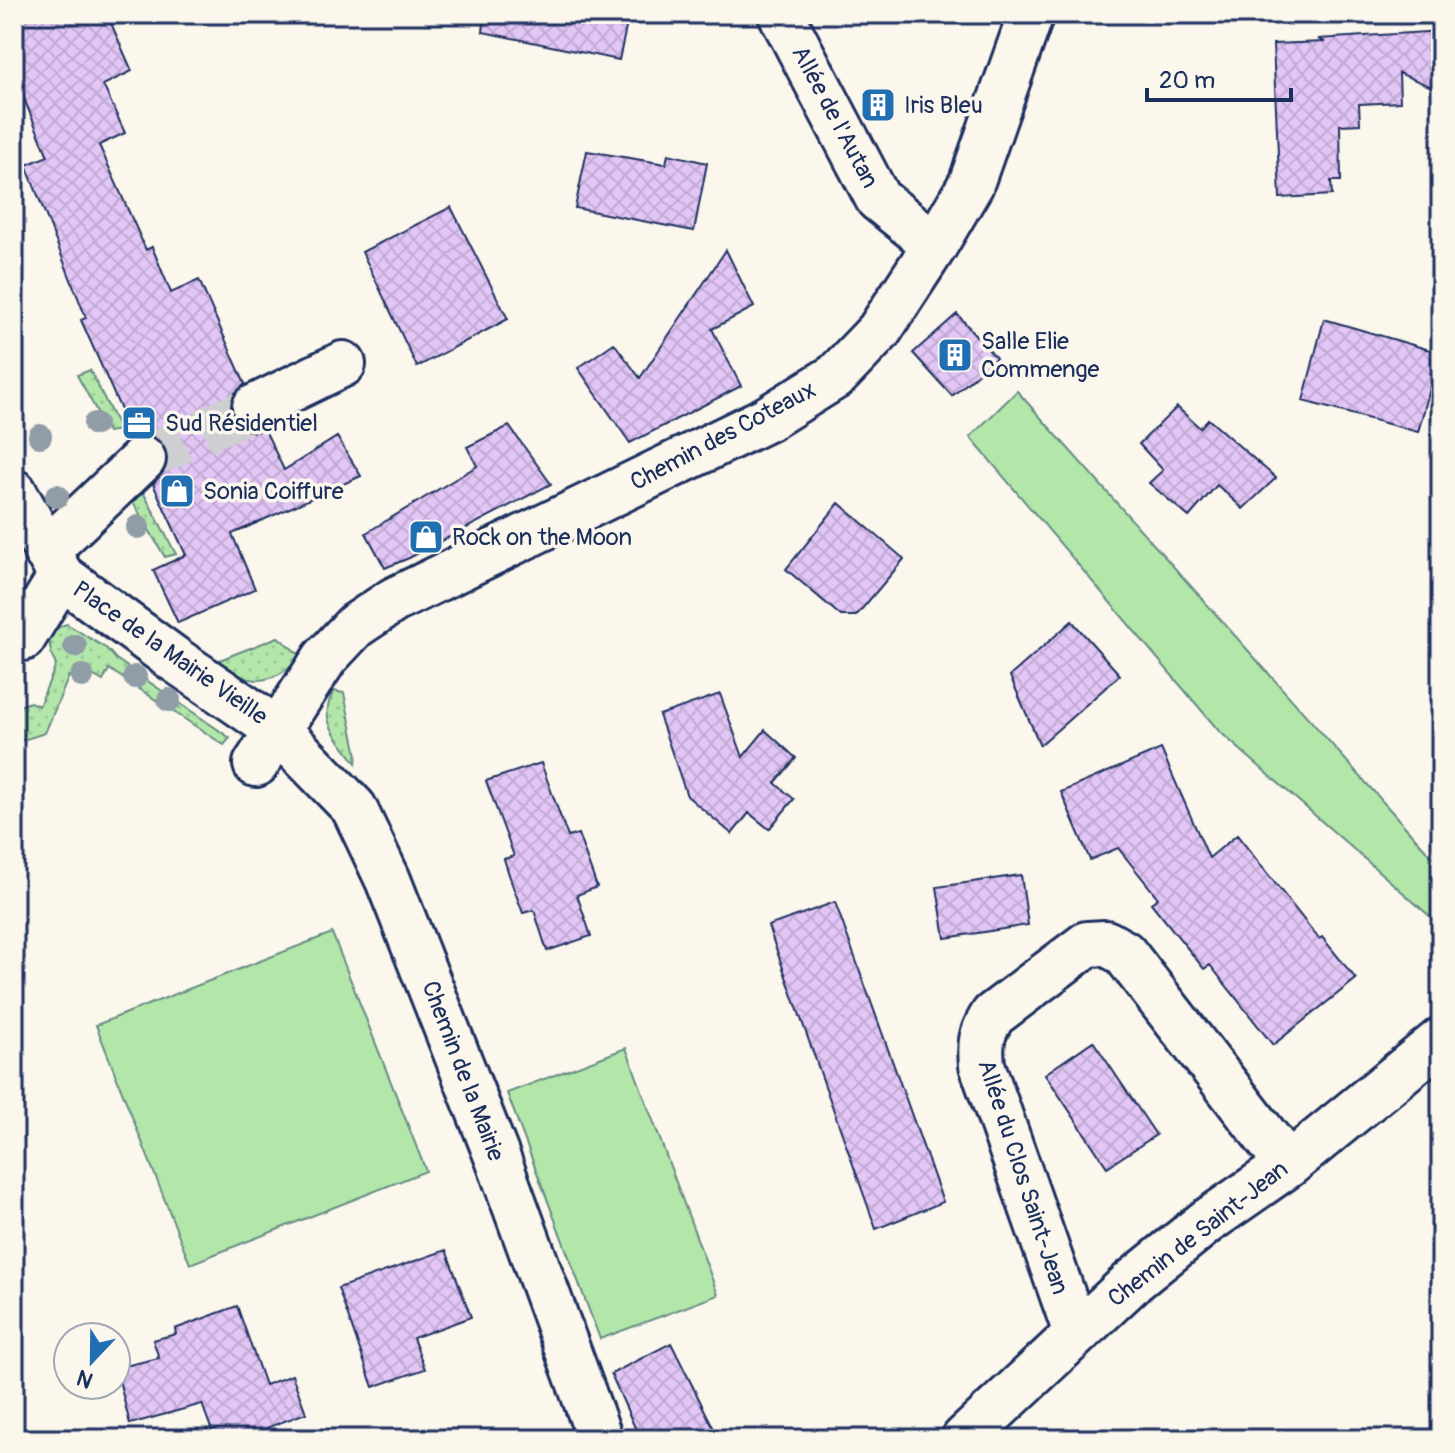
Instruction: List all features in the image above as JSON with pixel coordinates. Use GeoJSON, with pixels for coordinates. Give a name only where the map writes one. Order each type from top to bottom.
{"type":"FeatureCollection","features":[{"type":"Feature","properties":{"kind":"street","name":"Allée de l'Autan"},"geometry":{"type":"LineString","coordinates":[[781,14],[878,199],[935,245]]}},
{"type":"Feature","properties":{"kind":"street","name":"Chemin des Coteaux"},"geometry":{"type":"LineString","coordinates":[[268,747],[325,658],[355,626],[394,600],[767,419],[836,376],[879,331],[971,184],[1031,14]]}},
{"type":"Feature","properties":{"kind":"street"},"geometry":{"type":"LineString","coordinates":[[255,407],[343,364]]}},
{"type":"Feature","properties":{"kind":"street"},"geometry":{"type":"LineString","coordinates":[[23,638],[54,564],[143,459]]}},
{"type":"Feature","properties":{"kind":"street","name":"Place de la Mairie Vieille"},"geometry":{"type":"LineString","coordinates":[[14,492],[54,564],[174,659],[268,747]]}},
{"type":"Feature","properties":{"kind":"street","name":"Chemin de la Mairie"},"geometry":{"type":"LineString","coordinates":[[268,747],[354,808],[388,880],[498,1159],[600,1439]]}},
{"type":"Feature","properties":{"kind":"street","name":"Allée du Clos Saint-Jean"},"geometry":{"type":"LineString","coordinates":[[1076,1333],[982,1065],[980,1046],[984,1030],[993,1015],[1087,944],[1106,943],[1124,953],[1288,1165]]}},
{"type":"Feature","properties":{"kind":"street","name":"Chemin de Saint-Jean"},"geometry":{"type":"LineString","coordinates":[[964,1439],[1132,1282],[1206,1222],[1288,1165],[1441,1040]]}},
{"type":"Feature","properties":{"kind":"green space"},"geometry":{"type":"Polygon","coordinates":[[[90,370],[120,430],[108,432],[77,375],[90,370]]]}},
{"type":"Feature","properties":{"kind":"green space"},"geometry":{"type":"Polygon","coordinates":[[[1017,391],[1441,867],[1441,926],[1219,731],[970,437],[1017,391]]]}},
{"type":"Feature","properties":{"kind":"green space"},"geometry":{"type":"Polygon","coordinates":[[[135,477],[176,554],[165,557],[122,484],[135,477]]]}},
{"type":"Feature","properties":{"kind":"green space"},"geometry":{"type":"Polygon","coordinates":[[[67,624],[107,649],[116,659],[230,738],[224,745],[109,669],[103,681],[91,674],[85,684],[69,676],[45,733],[14,743],[14,708],[30,702],[39,706],[56,665],[50,646],[51,635],[67,624]]]}},
{"type":"Feature","properties":{"kind":"green space"},"geometry":{"type":"Polygon","coordinates":[[[278,637],[302,657],[279,674],[258,680],[248,679],[212,663],[278,637]]]}},
{"type":"Feature","properties":{"kind":"green space"},"geometry":{"type":"Polygon","coordinates":[[[334,691],[344,693],[356,763],[337,738],[329,721],[327,712],[334,691]]]}},
{"type":"Feature","properties":{"kind":"green space"},"geometry":{"type":"Polygon","coordinates":[[[332,933],[426,1171],[190,1264],[96,1025],[332,933]]]}},
{"type":"Feature","properties":{"kind":"green space"},"geometry":{"type":"Polygon","coordinates":[[[626,1048],[718,1295],[600,1339],[507,1093],[626,1048]]]}},
{"type":"Feature","properties":{"kind":"building"},"geometry":{"type":"Polygon","coordinates":[[[14,14],[107,14],[132,71],[103,85],[125,133],[99,145],[146,250],[152,247],[171,293],[199,280],[245,384],[234,394],[230,406],[233,419],[240,427],[252,432],[265,430],[284,470],[337,437],[361,476],[232,534],[255,589],[178,623],[153,570],[186,555],[153,484],[167,467],[167,452],[161,441],[151,435],[133,437],[81,320],[86,318],[26,165],[48,156],[14,75],[14,14]]]}},
{"type":"Feature","properties":{"kind":"building"},"geometry":{"type":"Polygon","coordinates":[[[485,14],[629,14],[619,60],[483,32],[485,14]]]}},
{"type":"Feature","properties":{"kind":"building"},"geometry":{"type":"Polygon","coordinates":[[[1441,31],[1441,91],[1399,73],[1400,102],[1359,104],[1360,124],[1340,125],[1341,181],[1331,181],[1332,195],[1280,198],[1273,44],[1441,31]]]}},
{"type":"Feature","properties":{"kind":"building"},"geometry":{"type":"Polygon","coordinates":[[[587,151],[666,164],[668,154],[707,163],[694,231],[575,208],[587,151]]]}},
{"type":"Feature","properties":{"kind":"building"},"geometry":{"type":"Polygon","coordinates":[[[451,207],[508,319],[417,367],[362,252],[451,207]]]}},
{"type":"Feature","properties":{"kind":"building"},"geometry":{"type":"Polygon","coordinates":[[[726,250],[754,307],[712,329],[741,386],[630,443],[578,368],[614,343],[640,378],[726,250]]]}},
{"type":"Feature","properties":{"kind":"building","name":"Salle Elie Commenge"},"geometry":{"type":"Polygon","coordinates":[[[957,314],[996,358],[952,396],[913,353],[957,314]]]}},
{"type":"Feature","properties":{"kind":"building"},"geometry":{"type":"Polygon","coordinates":[[[1324,319],[1440,353],[1418,432],[1303,401],[1324,319]]]}},
{"type":"Feature","properties":{"kind":"building"},"geometry":{"type":"Polygon","coordinates":[[[1177,407],[1200,428],[1208,419],[1276,478],[1243,509],[1217,485],[1189,517],[1149,483],[1163,470],[1139,444],[1177,407]]]}},
{"type":"Feature","properties":{"kind":"building"},"geometry":{"type":"Polygon","coordinates":[[[509,426],[551,484],[385,568],[366,533],[477,466],[467,447],[509,426]]]}},
{"type":"Feature","properties":{"kind":"building"},"geometry":{"type":"Polygon","coordinates":[[[839,503],[904,559],[856,616],[841,616],[786,569],[839,503]]]}},
{"type":"Feature","properties":{"kind":"building"},"geometry":{"type":"Polygon","coordinates":[[[1072,621],[1120,675],[1040,745],[1010,676],[1072,621]]]}},
{"type":"Feature","properties":{"kind":"building"},"geometry":{"type":"Polygon","coordinates":[[[720,694],[743,757],[765,730],[796,758],[775,783],[794,799],[769,829],[749,813],[732,834],[687,796],[659,715],[720,694]]]}},
{"type":"Feature","properties":{"kind":"building"},"geometry":{"type":"Polygon","coordinates":[[[1161,749],[1209,858],[1237,835],[1319,939],[1322,937],[1356,979],[1273,1045],[1210,965],[1204,969],[1151,903],[1158,898],[1118,848],[1090,860],[1061,792],[1161,749]]]}},
{"type":"Feature","properties":{"kind":"building"},"geometry":{"type":"Polygon","coordinates":[[[541,763],[568,837],[578,834],[597,887],[577,895],[591,936],[547,951],[534,910],[523,913],[512,884],[504,859],[514,856],[486,781],[541,763]]]}},
{"type":"Feature","properties":{"kind":"building"},"geometry":{"type":"Polygon","coordinates":[[[1021,875],[1028,925],[945,938],[937,887],[1021,875]]]}},
{"type":"Feature","properties":{"kind":"building"},"geometry":{"type":"Polygon","coordinates":[[[835,902],[943,1202],[876,1229],[768,926],[835,902]]]}},
{"type":"Feature","properties":{"kind":"building"},"geometry":{"type":"Polygon","coordinates":[[[1093,1041],[1156,1135],[1107,1167],[1045,1074],[1093,1041]]]}},
{"type":"Feature","properties":{"kind":"building"},"geometry":{"type":"Polygon","coordinates":[[[446,1250],[471,1317],[413,1338],[425,1369],[373,1387],[338,1288],[446,1250]]]}},
{"type":"Feature","properties":{"kind":"building"},"geometry":{"type":"Polygon","coordinates":[[[237,1306],[265,1385],[292,1375],[306,1413],[237,1439],[215,1439],[202,1404],[130,1424],[124,1401],[132,1401],[132,1364],[159,1358],[153,1340],[176,1334],[175,1329],[237,1306]]]}},
{"type":"Feature","properties":{"kind":"building"},"geometry":{"type":"Polygon","coordinates":[[[671,1343],[719,1439],[640,1439],[611,1374],[671,1343]]]}},
{"type":"Feature","properties":{"kind":"tunnel"},"geometry":{"type":"LineString","coordinates":[[143,459],[255,407]]}},
{"type":"Feature","properties":{"kind":"place","name":"Iris Bleu"},"geometry":{"type":"Point","coordinates":[878,105]}},
{"type":"Feature","properties":{"kind":"place","name":"Salle Elie Commenge"},"geometry":{"type":"Point","coordinates":[955,355]}},
{"type":"Feature","properties":{"kind":"place","name":"Sud Résidentiel"},"geometry":{"type":"Point","coordinates":[139,423]}},
{"type":"Feature","properties":{"kind":"place","name":"Sonia Coiffure"},"geometry":{"type":"Point","coordinates":[177,491]}},
{"type":"Feature","properties":{"kind":"place","name":"Rock on the Moon"},"geometry":{"type":"Point","coordinates":[426,537]}}]}
